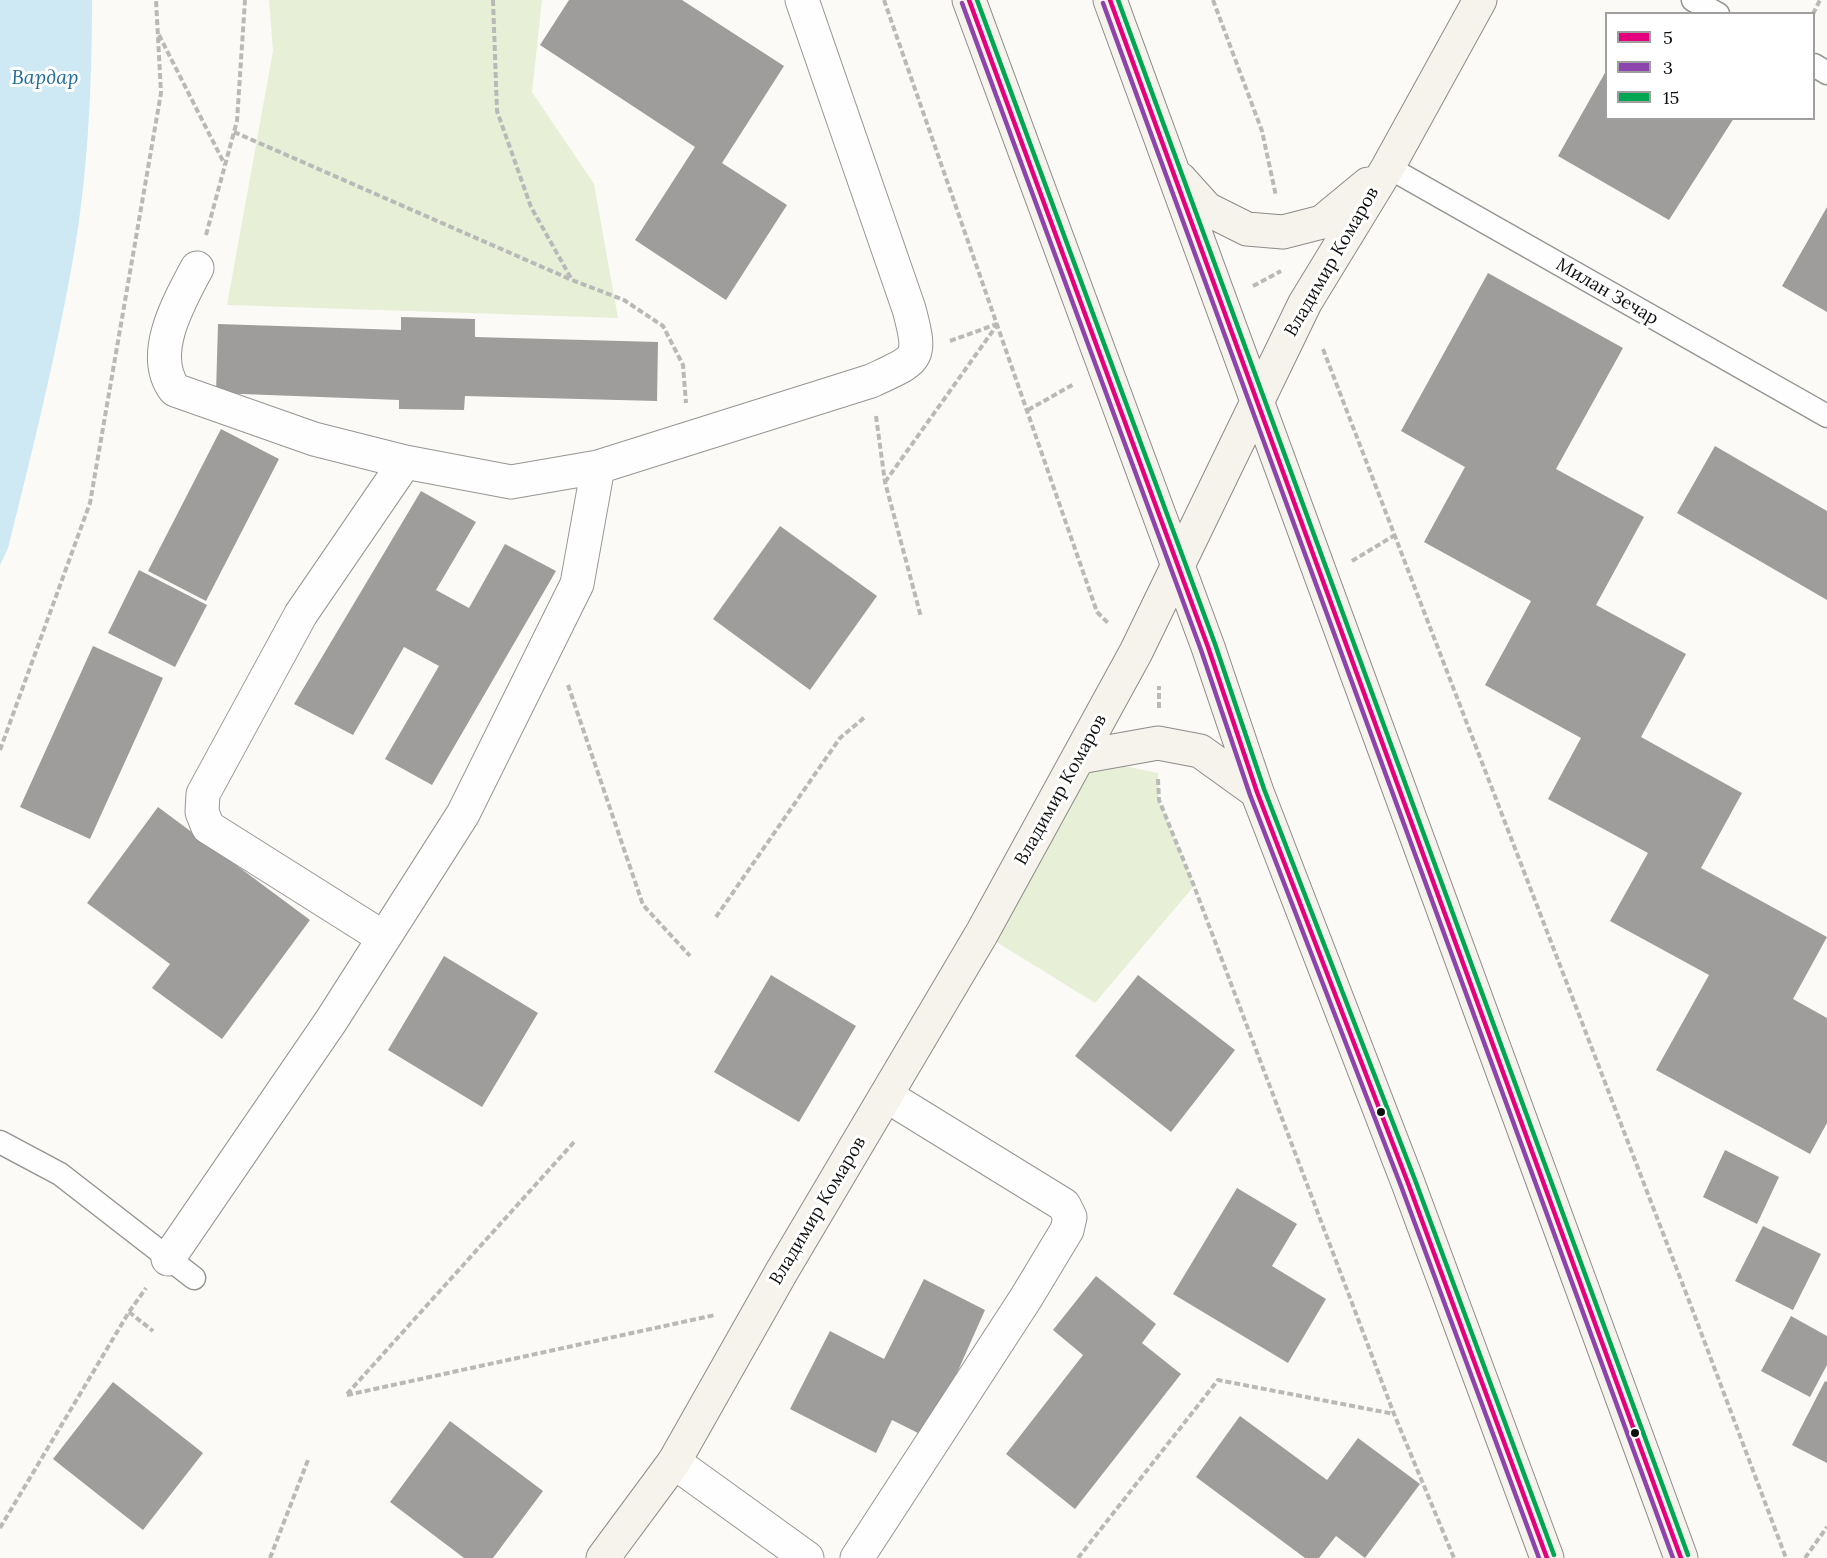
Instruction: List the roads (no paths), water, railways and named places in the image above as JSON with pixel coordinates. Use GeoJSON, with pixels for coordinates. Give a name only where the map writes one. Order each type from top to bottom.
{"type":"FeatureCollection","features":[{"type":"Feature","properties":{"kind":"street"},"geometry":{"type":"LineString","coordinates":[[197,268],[177,306],[163,359],[166,378],[175,390],[314,439],[405,462],[511,482],[598,466],[871,381],[907,364],[914,354],[918,341],[802,0]]}},
{"type":"Feature","properties":{"kind":"street"},"geometry":{"type":"LineString","coordinates":[[969,0],[1106,367],[1257,792],[1408,1183],[1547,1558]]}},
{"type":"Feature","properties":{"kind":"street"},"geometry":{"type":"LineString","coordinates":[[1110,0],[1256,404],[1681,1558]]}},
{"type":"Feature","properties":{"kind":"street","name":"Владимир Комаров"},"geometry":{"type":"LineString","coordinates":[[603,1558],[674,1462],[763,1305],[975,945],[1080,757],[1178,568],[1305,303],[1388,167],[1480,0]]}},
{"type":"Feature","properties":{"kind":"street"},"geometry":{"type":"LineString","coordinates":[[1171,168],[1207,209],[1247,229],[1283,232],[1322,222],[1388,167]]}},
{"type":"Feature","properties":{"kind":"street"},"geometry":{"type":"LineString","coordinates":[[384,938],[208,827],[202,812],[203,794],[301,614],[405,462]]}},
{"type":"Feature","properties":{"kind":"street"},"geometry":{"type":"LineString","coordinates":[[168,1259],[331,1021],[463,814],[578,584],[598,466]]}},
{"type":"Feature","properties":{"kind":"street"},"geometry":{"type":"LineString","coordinates":[[1080,757],[1158,743],[1200,751],[1257,792]]}},
{"type":"Feature","properties":{"kind":"street"},"geometry":{"type":"LineString","coordinates":[[857,1558],[1026,1298],[1067,1230],[1070,1217],[1064,1205],[887,1096]]}},
{"type":"Feature","properties":{"kind":"street"},"geometry":{"type":"LineString","coordinates":[[674,1462],[807,1558]]}},
{"type":"Feature","properties":{"kind":"lane"},"geometry":{"type":"LineString","coordinates":[[1693,0],[1714,12]]}},
{"type":"Feature","properties":{"kind":"lane","name":"Милан Зечар"},"geometry":{"type":"LineString","coordinates":[[1388,167],[1827,416]]}},
{"type":"Feature","properties":{"kind":"lane"},"geometry":{"type":"LineString","coordinates":[[0,1142],[60,1174],[194,1278]]}},
{"type":"Feature","properties":{"kind":"water","name":"Вардар"},"geometry":{"type":"Polygon","coordinates":[[[0,0],[92,0],[88,130],[73,259],[35,440],[8,548],[0,565],[0,0]]]}}]}
